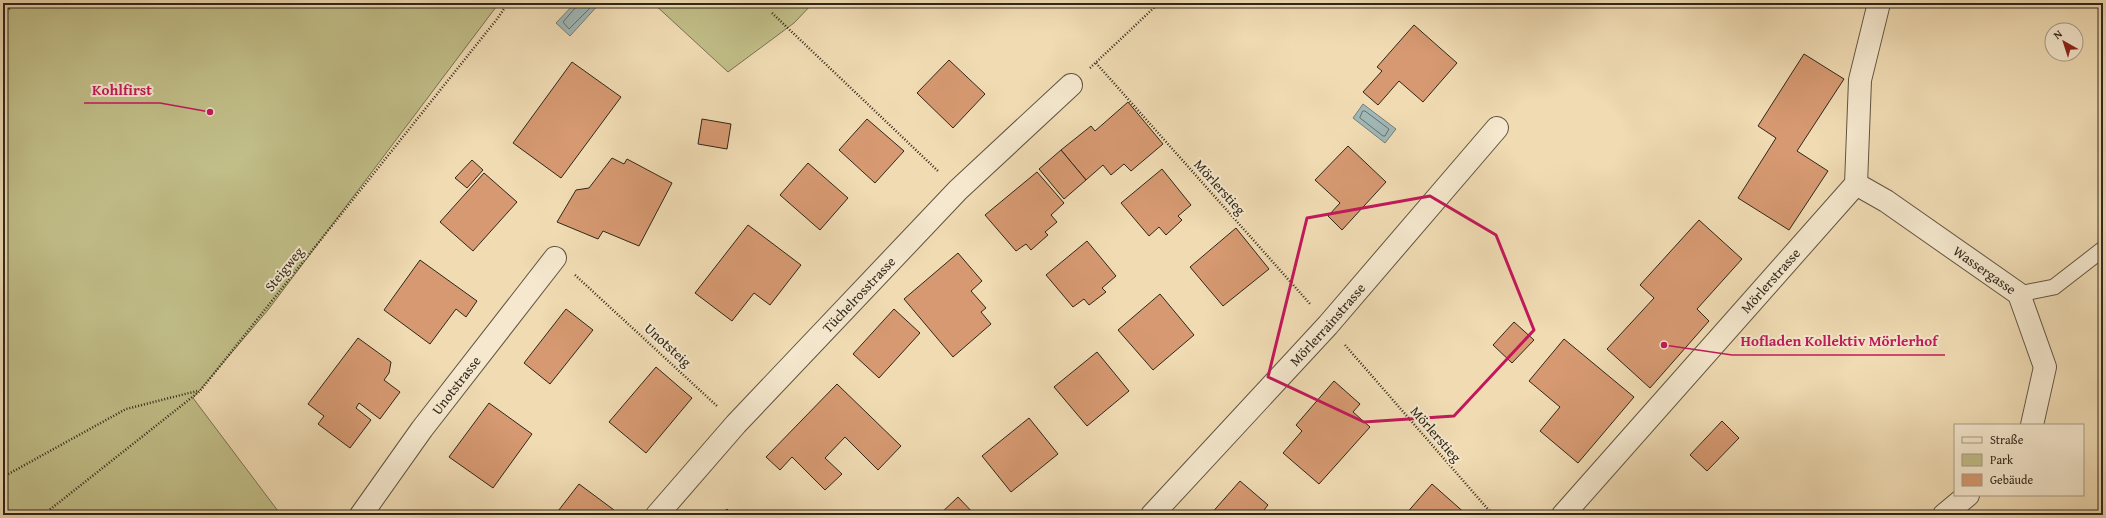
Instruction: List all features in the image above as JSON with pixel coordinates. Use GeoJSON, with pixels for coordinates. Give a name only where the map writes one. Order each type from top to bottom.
{"type":"FeatureCollection","features":[{"type":"Feature","properties":{"kind":"street"},"geometry":{"type":"LineString","coordinates":[[1856,184],[1860,80],[1879,3]]}},
{"type":"Feature","properties":{"kind":"street","name":"Tüchelrosstrasse"},"geometry":{"type":"LineString","coordinates":[[657,515],[736,424],[958,190],[1071,85]]}},
{"type":"Feature","properties":{"kind":"street","name":"Mörlerrainstrasse"},"geometry":{"type":"LineString","coordinates":[[1152,515],[1328,325],[1497,128]]}},
{"type":"Feature","properties":{"kind":"street","name":"Wassergasse"},"geometry":{"type":"LineString","coordinates":[[1856,184],[1886,201],[2019,294],[2045,367],[2032,424]]}},
{"type":"Feature","properties":{"kind":"street","name":"Mörlerstrasse"},"geometry":{"type":"LineString","coordinates":[[1563,515],[1856,184]]}},
{"type":"Feature","properties":{"kind":"street","name":"Unotstrasse"},"geometry":{"type":"LineString","coordinates":[[361,515],[422,429],[555,258]]}},
{"type":"Feature","properties":{"kind":"street"},"geometry":{"type":"LineString","coordinates":[[1944,515],[1967,496]]}},
{"type":"Feature","properties":{"kind":"lane"},"geometry":{"type":"LineString","coordinates":[[2019,294],[2054,287],[2103,248]]}},
{"type":"Feature","properties":{"kind":"path"},"geometry":{"type":"LineString","coordinates":[[3,16],[14,3]]}},
{"type":"Feature","properties":{"kind":"path","name":"Steigweg"},"geometry":{"type":"LineString","coordinates":[[43,515],[200,390],[492,26],[508,3]]}},
{"type":"Feature","properties":{"kind":"path"},"geometry":{"type":"LineString","coordinates":[[1071,85],[1159,3]]}},
{"type":"Feature","properties":{"kind":"path"},"geometry":{"type":"LineString","coordinates":[[772,13],[958,190]]}},
{"type":"Feature","properties":{"kind":"path","name":"Mörlerstieg"},"geometry":{"type":"LineString","coordinates":[[1096,63],[1328,325]]}},
{"type":"Feature","properties":{"kind":"path","name":"Unotsteig"},"geometry":{"type":"LineString","coordinates":[[584,283],[688,377],[736,424]]}},
{"type":"Feature","properties":{"kind":"path","name":"Mörlerstieg"},"geometry":{"type":"LineString","coordinates":[[1364,366],[1493,515]]}},
{"type":"Feature","properties":{"kind":"path"},"geometry":{"type":"LineString","coordinates":[[3,477],[126,409],[200,390]]}},
{"type":"Feature","properties":{"kind":"path"},"geometry":{"type":"LineString","coordinates":[[1635,515],[1645,515]]}},
{"type":"Feature","properties":{"kind":"highlighted area"},"geometry":{"type":"Polygon","coordinates":[[[1430,196],[1496,235],[1534,330],[1454,416],[1364,422],[1268,377],[1307,218],[1430,196]]]}},
{"type":"Feature","properties":{"kind":"green space"},"geometry":{"type":"Polygon","coordinates":[[[3,3],[499,3],[268,310],[193,398],[281,515],[3,515],[3,3]]]}},
{"type":"Feature","properties":{"kind":"green space"},"geometry":{"type":"Polygon","coordinates":[[[653,3],[813,3],[794,23],[728,72],[653,3]]]}},
{"type":"Feature","properties":{"kind":"water"},"geometry":{"type":"Polygon","coordinates":[[[575,3],[600,3],[570,36],[556,23],[575,3]]]}},
{"type":"Feature","properties":{"kind":"water"},"geometry":{"type":"Polygon","coordinates":[[[1363,104],[1396,129],[1385,143],[1353,118],[1363,104]]]}},
{"type":"Feature","properties":{"kind":"building"},"geometry":{"type":"Polygon","coordinates":[[[1414,25],[1457,63],[1423,102],[1399,81],[1378,105],[1363,92],[1382,71],[1377,67],[1414,25]]]}},
{"type":"Feature","properties":{"kind":"building"},"geometry":{"type":"Polygon","coordinates":[[[1804,54],[1844,79],[1797,151],[1828,171],[1789,230],[1738,198],[1776,138],[1758,126],[1804,54]]]}},
{"type":"Feature","properties":{"kind":"building"},"geometry":{"type":"Polygon","coordinates":[[[949,60],[985,94],[953,128],[917,93],[949,60]]]}},
{"type":"Feature","properties":{"kind":"building"},"geometry":{"type":"Polygon","coordinates":[[[572,62],[621,97],[561,178],[513,143],[572,62]]]}},
{"type":"Feature","properties":{"kind":"building"},"geometry":{"type":"Polygon","coordinates":[[[1128,102],[1163,144],[1131,171],[1124,164],[1111,175],[1103,165],[1086,180],[1061,150],[1091,126],[1095,131],[1128,102]]]}},
{"type":"Feature","properties":{"kind":"building"},"geometry":{"type":"Polygon","coordinates":[[[702,119],[731,124],[727,149],[698,144],[702,119]]]}},
{"type":"Feature","properties":{"kind":"building"},"geometry":{"type":"Polygon","coordinates":[[[867,119],[904,151],[875,183],[839,150],[867,119]]]}},
{"type":"Feature","properties":{"kind":"building"},"geometry":{"type":"Polygon","coordinates":[[[1348,146],[1386,182],[1342,230],[1328,216],[1340,203],[1315,180],[1348,146]]]}},
{"type":"Feature","properties":{"kind":"building"},"geometry":{"type":"Polygon","coordinates":[[[1061,150],[1086,180],[1064,199],[1039,169],[1061,150]]]}},
{"type":"Feature","properties":{"kind":"building"},"geometry":{"type":"Polygon","coordinates":[[[612,158],[624,164],[627,159],[672,183],[639,246],[603,231],[598,239],[557,222],[576,190],[589,188],[612,158]]]}},
{"type":"Feature","properties":{"kind":"building"},"geometry":{"type":"Polygon","coordinates":[[[472,160],[483,170],[467,188],[455,178],[472,160]]]}},
{"type":"Feature","properties":{"kind":"building"},"geometry":{"type":"Polygon","coordinates":[[[808,163],[848,198],[820,230],[780,195],[808,163]]]}},
{"type":"Feature","properties":{"kind":"building"},"geometry":{"type":"Polygon","coordinates":[[[1162,169],[1191,205],[1178,216],[1182,220],[1166,235],[1159,227],[1149,236],[1121,203],[1162,169]]]}},
{"type":"Feature","properties":{"kind":"building"},"geometry":{"type":"Polygon","coordinates":[[[1037,172],[1064,203],[1051,215],[1057,222],[1045,232],[1048,235],[1031,250],[1026,244],[1016,251],[985,215],[1037,172]]]}},
{"type":"Feature","properties":{"kind":"building"},"geometry":{"type":"Polygon","coordinates":[[[484,173],[517,202],[473,251],[440,222],[484,173]]]}},
{"type":"Feature","properties":{"kind":"building"},"geometry":{"type":"Polygon","coordinates":[[[1699,220],[1742,259],[1697,309],[1709,321],[1650,388],[1607,349],[1654,298],[1640,285],[1699,220]]]}},
{"type":"Feature","properties":{"kind":"building"},"geometry":{"type":"Polygon","coordinates":[[[748,225],[801,265],[770,305],[754,293],[732,321],[695,293],[748,225]]]}},
{"type":"Feature","properties":{"kind":"building"},"geometry":{"type":"Polygon","coordinates":[[[1236,228],[1269,269],[1223,306],[1190,267],[1236,228]]]}},
{"type":"Feature","properties":{"kind":"building"},"geometry":{"type":"Polygon","coordinates":[[[1087,241],[1116,276],[1102,288],[1106,292],[1089,305],[1084,299],[1073,307],[1046,275],[1087,241]]]}},
{"type":"Feature","properties":{"kind":"building"},"geometry":{"type":"Polygon","coordinates":[[[958,253],[982,281],[971,291],[986,308],[981,312],[991,324],[953,357],[904,299],[958,253]]]}},
{"type":"Feature","properties":{"kind":"building"},"geometry":{"type":"Polygon","coordinates":[[[420,260],[477,301],[466,317],[456,309],[430,344],[384,310],[420,260]]]}},
{"type":"Feature","properties":{"kind":"building"},"geometry":{"type":"Polygon","coordinates":[[[1160,294],[1194,335],[1153,370],[1118,330],[1160,294]]]}},
{"type":"Feature","properties":{"kind":"building"},"geometry":{"type":"Polygon","coordinates":[[[566,309],[593,330],[550,384],[524,363],[566,309]]]}},
{"type":"Feature","properties":{"kind":"building"},"geometry":{"type":"Polygon","coordinates":[[[894,309],[920,333],[879,378],[853,354],[894,309]]]}},
{"type":"Feature","properties":{"kind":"building"},"geometry":{"type":"Polygon","coordinates":[[[1514,322],[1534,340],[1512,363],[1493,345],[1514,322]]]}},
{"type":"Feature","properties":{"kind":"building"},"geometry":{"type":"Polygon","coordinates":[[[358,338],[391,362],[389,373],[384,380],[400,392],[380,419],[359,403],[356,408],[371,420],[350,448],[318,424],[324,416],[308,404],[358,338]]]}},
{"type":"Feature","properties":{"kind":"building"},"geometry":{"type":"Polygon","coordinates":[[[1564,339],[1634,397],[1578,463],[1540,431],[1560,407],[1529,381],[1564,339]]]}},
{"type":"Feature","properties":{"kind":"building"},"geometry":{"type":"Polygon","coordinates":[[[1097,352],[1129,391],[1087,426],[1054,387],[1097,352]]]}},
{"type":"Feature","properties":{"kind":"building"},"geometry":{"type":"Polygon","coordinates":[[[656,367],[692,398],[646,453],[609,422],[656,367]]]}},
{"type":"Feature","properties":{"kind":"building"},"geometry":{"type":"Polygon","coordinates":[[[1334,381],[1360,404],[1353,412],[1370,427],[1319,484],[1283,453],[1302,431],[1296,425],[1334,381]]]}},
{"type":"Feature","properties":{"kind":"building"},"geometry":{"type":"Polygon","coordinates":[[[837,384],[901,446],[878,470],[845,437],[825,458],[842,474],[825,490],[792,457],[780,470],[766,457],[837,384]]]}},
{"type":"Feature","properties":{"kind":"building"},"geometry":{"type":"Polygon","coordinates":[[[489,403],[532,434],[493,488],[449,457],[489,403]]]}},
{"type":"Feature","properties":{"kind":"building"},"geometry":{"type":"Polygon","coordinates":[[[1029,418],[1058,454],[1011,492],[982,456],[1029,418]]]}},
{"type":"Feature","properties":{"kind":"building"},"geometry":{"type":"Polygon","coordinates":[[[1722,421],[1739,438],[1707,471],[1690,455],[1722,421]]]}},
{"type":"Feature","properties":{"kind":"building"},"geometry":{"type":"Polygon","coordinates":[[[1240,481],[1268,505],[1260,515],[1210,515],[1240,481]]]}},
{"type":"Feature","properties":{"kind":"building"},"geometry":{"type":"Polygon","coordinates":[[[579,484],[614,510],[610,515],[555,515],[579,484]]]}},
{"type":"Feature","properties":{"kind":"building"},"geometry":{"type":"Polygon","coordinates":[[[1432,484],[1467,515],[1405,515],[1432,484]]]}},
{"type":"Feature","properties":{"kind":"building"},"geometry":{"type":"Polygon","coordinates":[[[958,497],[975,515],[939,515],[958,497]]]}},
{"type":"Feature","properties":{"kind":"building"},"geometry":{"type":"Polygon","coordinates":[[[727,509],[733,515],[720,515],[727,509]]]}},
{"type":"Feature","properties":{"kind":"place","name":"Kohlfirst"},"geometry":{"type":"Point","coordinates":[210,112]}},
{"type":"Feature","properties":{"kind":"place","name":"Hofladen Kollektiv Mörlerhof"},"geometry":{"type":"Point","coordinates":[1664,345]}}]}
